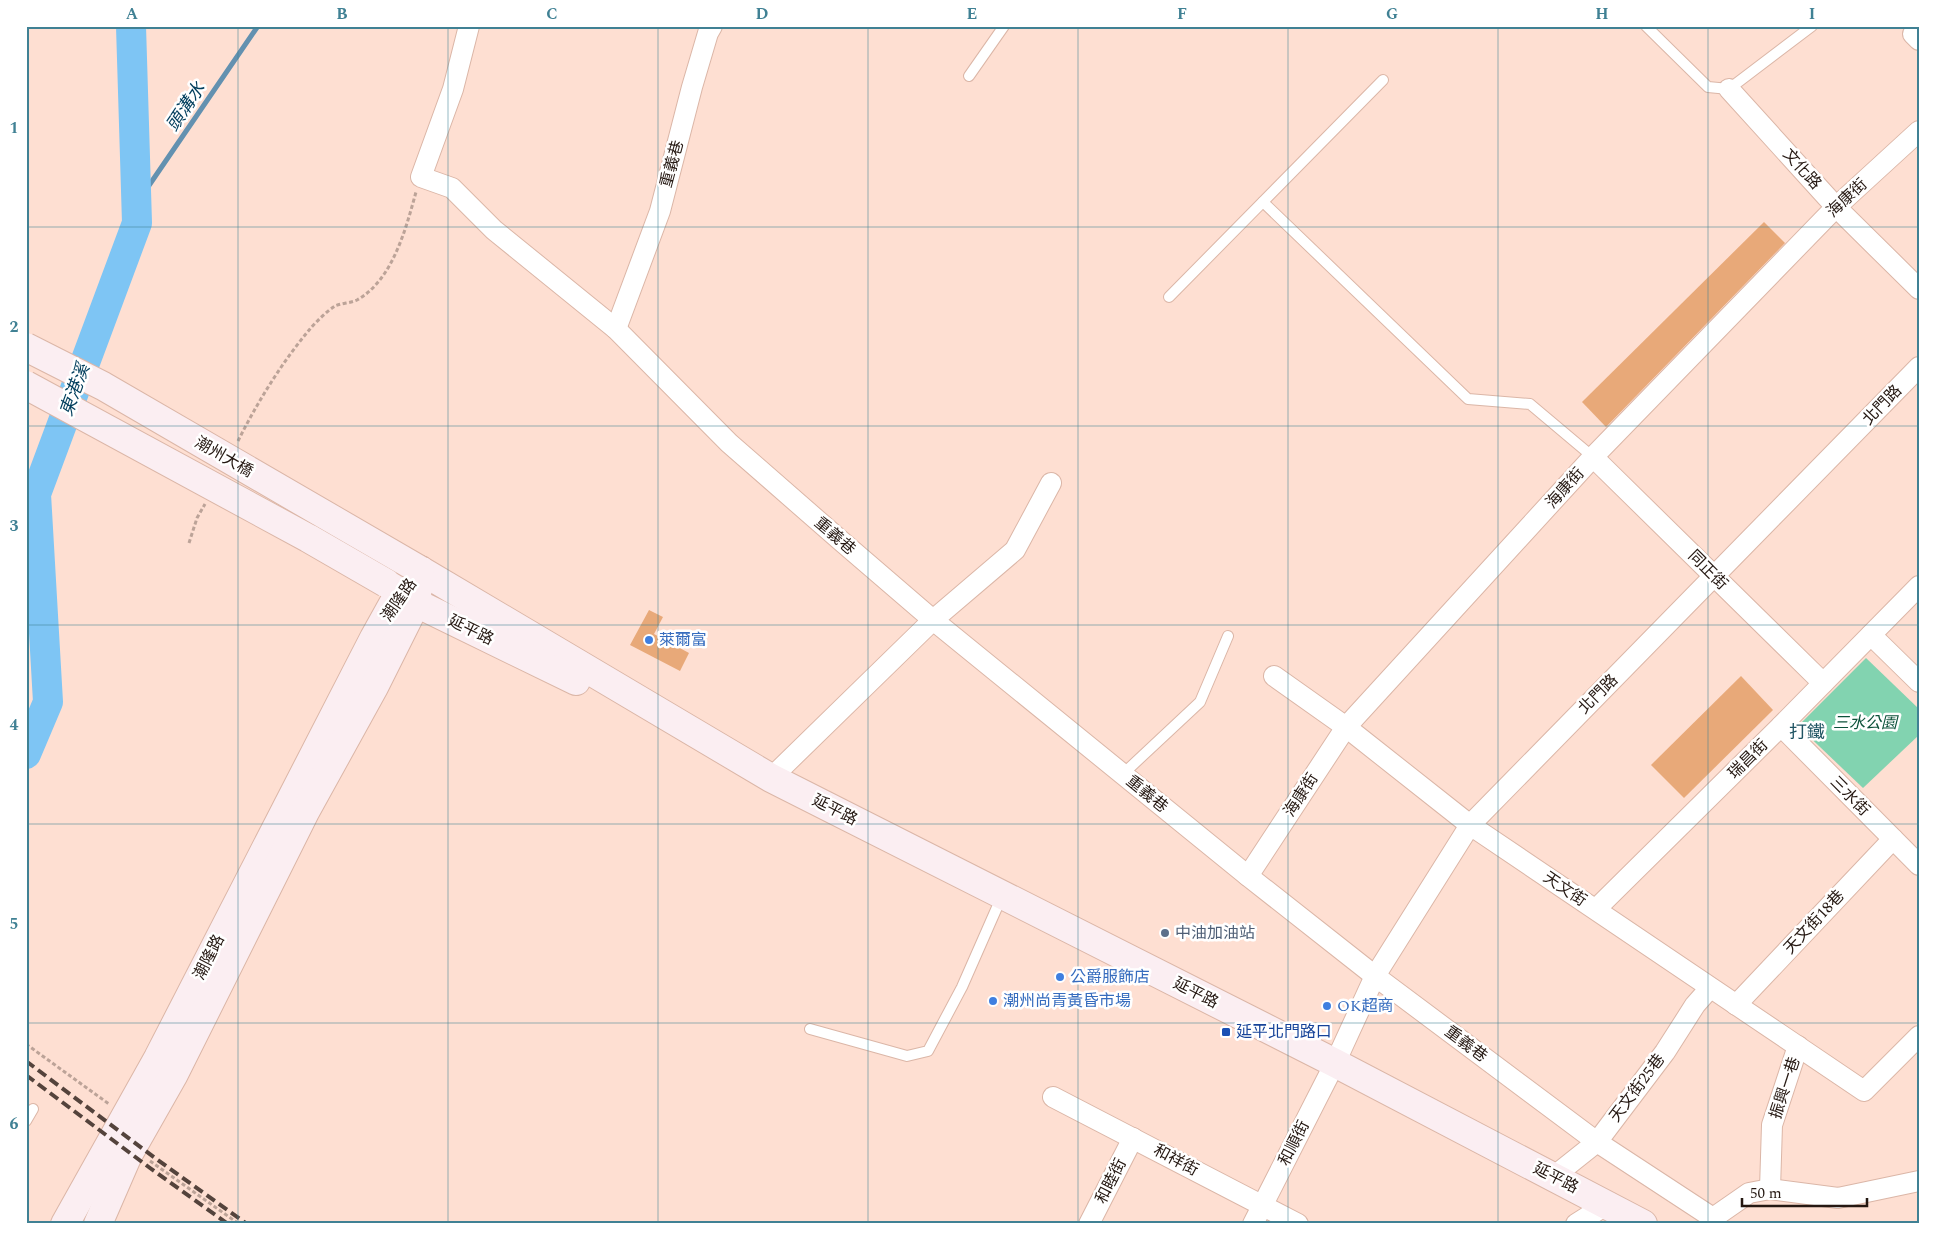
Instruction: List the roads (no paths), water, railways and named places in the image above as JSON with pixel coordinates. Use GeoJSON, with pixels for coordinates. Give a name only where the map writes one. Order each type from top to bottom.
{"type":"FeatureCollection","features":[{"type":"Feature","properties":{"kind":"street","name":"重義巷"},"geometry":{"type":"LineString","coordinates":[[469,26],[453,89],[421,177],[452,188],[494,230],[616,329],[729,443],[933,620],[1248,876],[1375,976],[1597,1142],[1711,1221]]}},
{"type":"Feature","properties":{"kind":"street","name":"重義巷"},"geometry":{"type":"LineString","coordinates":[[616,329],[660,211],[692,87],[708,33],[712,26]]}},
{"type":"Feature","properties":{"kind":"street","name":"文化路"},"geometry":{"type":"LineString","coordinates":[[1729,89],[1836,207],[1919,289]]}},
{"type":"Feature","properties":{"kind":"street","name":"海康街"},"geometry":{"type":"LineString","coordinates":[[1248,876],[1346,727],[1593,457],[1836,207],[1919,131]]}},
{"type":"Feature","properties":{"kind":"street","name":"潮州大橋"},"geometry":{"type":"LineString","coordinates":[[26,347],[103,386],[420,570]]}},
{"type":"Feature","properties":{"kind":"street","name":"北門路"},"geometry":{"type":"LineString","coordinates":[[1335,1063],[1375,976],[1470,825],[1919,367]]}},
{"type":"Feature","properties":{"kind":"street","name":"潮州大橋"},"geometry":{"type":"LineString","coordinates":[[26,385],[308,538],[400,593]]}},
{"type":"Feature","properties":{"kind":"street","name":"同正街"},"geometry":{"type":"LineString","coordinates":[[1593,457],[1823,683]]}},
{"type":"Feature","properties":{"kind":"street"},"geometry":{"type":"LineString","coordinates":[[759,771],[1016,550],[1051,483]]}},
{"type":"Feature","properties":{"kind":"street","name":"潮隆路"},"geometry":{"type":"LineString","coordinates":[[65,1224],[158,1058],[374,638],[400,593],[420,570]]}},
{"type":"Feature","properties":{"kind":"street","name":"延平路"},"geometry":{"type":"LineString","coordinates":[[420,570],[759,771]]}},
{"type":"Feature","properties":{"kind":"street","name":"瑞昌街"},"geometry":{"type":"LineString","coordinates":[[1596,909],[1919,586]]}},
{"type":"Feature","properties":{"kind":"street","name":"潮隆路"},"geometry":{"type":"LineString","coordinates":[[98,1224],[128,1155],[174,1074],[305,812],[374,687],[400,593]]}},
{"type":"Feature","properties":{"kind":"street","name":"延平路"},"geometry":{"type":"LineString","coordinates":[[400,593],[759,771],[1335,1063],[1643,1224]]}},
{"type":"Feature","properties":{"kind":"street"},"geometry":{"type":"LineString","coordinates":[[1871,635],[1919,682]]}},
{"type":"Feature","properties":{"kind":"street","name":"天文街"},"geometry":{"type":"LineString","coordinates":[[1274,676],[1346,727],[1470,825],[1864,1091],[1919,1036]]}},
{"type":"Feature","properties":{"kind":"street","name":"三水街"},"geometry":{"type":"LineString","coordinates":[[1781,726],[1919,865]]}},
{"type":"Feature","properties":{"kind":"street","name":"天文街18巷"},"geometry":{"type":"LineString","coordinates":[[1736,1005],[1893,839]]}},
{"type":"Feature","properties":{"kind":"street","name":"天文街25巷"},"geometry":{"type":"LineString","coordinates":[[1553,1177],[1597,1142],[1665,1052],[1695,1005],[1710,988]]}},
{"type":"Feature","properties":{"kind":"street","name":"振興一巷"},"geometry":{"type":"LineString","coordinates":[[1770,1189],[1772,1125],[1798,1046]]}},
{"type":"Feature","properties":{"kind":"street","name":"和順街"},"geometry":{"type":"LineString","coordinates":[[1253,1224],[1335,1063]]}},
{"type":"Feature","properties":{"kind":"street","name":"和祥街"},"geometry":{"type":"LineString","coordinates":[[1053,1097],[1298,1224]]}},
{"type":"Feature","properties":{"kind":"street","name":"和睦街"},"geometry":{"type":"LineString","coordinates":[[1089,1224],[1133,1138]]}},
{"type":"Feature","properties":{"kind":"street"},"geometry":{"type":"LineString","coordinates":[[1711,1221],[1749,1193],[1770,1189],[1838,1198],[1919,1181]]}},
{"type":"Feature","properties":{"kind":"street"},"geometry":{"type":"LineString","coordinates":[[1576,1224],[1606,1204]]}},
{"type":"Feature","properties":{"kind":"lane"},"geometry":{"type":"LineString","coordinates":[[969,76],[1004,26]]}},
{"type":"Feature","properties":{"kind":"lane"},"geometry":{"type":"LineString","coordinates":[[1646,26],[1708,87],[1729,89],[1812,26]]}},
{"type":"Feature","properties":{"kind":"lane"},"geometry":{"type":"LineString","coordinates":[[1169,297],[1383,80]]}},
{"type":"Feature","properties":{"kind":"lane"},"geometry":{"type":"LineString","coordinates":[[1263,202],[1468,399],[1530,404],[1593,457]]}},
{"type":"Feature","properties":{"kind":"lane"},"geometry":{"type":"LineString","coordinates":[[1123,774],[1200,702],[1228,636]]}},
{"type":"Feature","properties":{"kind":"lane"},"geometry":{"type":"LineString","coordinates":[[810,1029],[907,1056],[928,1051],[962,987],[1002,895]]}},
{"type":"Feature","properties":{"kind":"lane"},"geometry":{"type":"LineString","coordinates":[[26,1121],[33,1110]]}},
{"type":"Feature","properties":{"kind":"waterway","name":"東港溪"},"geometry":{"type":"LineString","coordinates":[[26,754],[48,702],[36,494],[137,223],[131,26]]}},
{"type":"Feature","properties":{"kind":"waterway","name":"頭溝水"},"geometry":{"type":"LineString","coordinates":[[137,203],[258,26]]}},
{"type":"Feature","properties":{"kind":"railway"},"geometry":{"type":"LineString","coordinates":[[26,1061],[247,1224]]}},
{"type":"Feature","properties":{"kind":"railway"},"geometry":{"type":"LineString","coordinates":[[26,1075],[228,1224]]}},
{"type":"Feature","properties":{"kind":"place","name":"萊爾富"},"geometry":{"type":"Point","coordinates":[649,640]}},
{"type":"Feature","properties":{"kind":"place","name":"中油加油站"},"geometry":{"type":"Point","coordinates":[1165,933]}},
{"type":"Feature","properties":{"kind":"place","name":"公爵服飾店"},"geometry":{"type":"Point","coordinates":[1060,977]}},
{"type":"Feature","properties":{"kind":"place","name":"潮州尚青黃昏市場"},"geometry":{"type":"Point","coordinates":[993,1001]}},
{"type":"Feature","properties":{"kind":"place","name":"OK超商"},"geometry":{"type":"Point","coordinates":[1327,1006]}},
{"type":"Feature","properties":{"kind":"place","name":"延平北門路口"},"geometry":{"type":"Point","coordinates":[1226,1032]}},
{"type":"Feature","properties":{"kind":"district","name":"打鐵"},"geometry":{"type":"Point","coordinates":[1807,732]}},
{"type":"Feature","properties":{"kind":"park label","name":"三水公園"},"geometry":{"type":"Point","coordinates":[1865,723]}}]}
